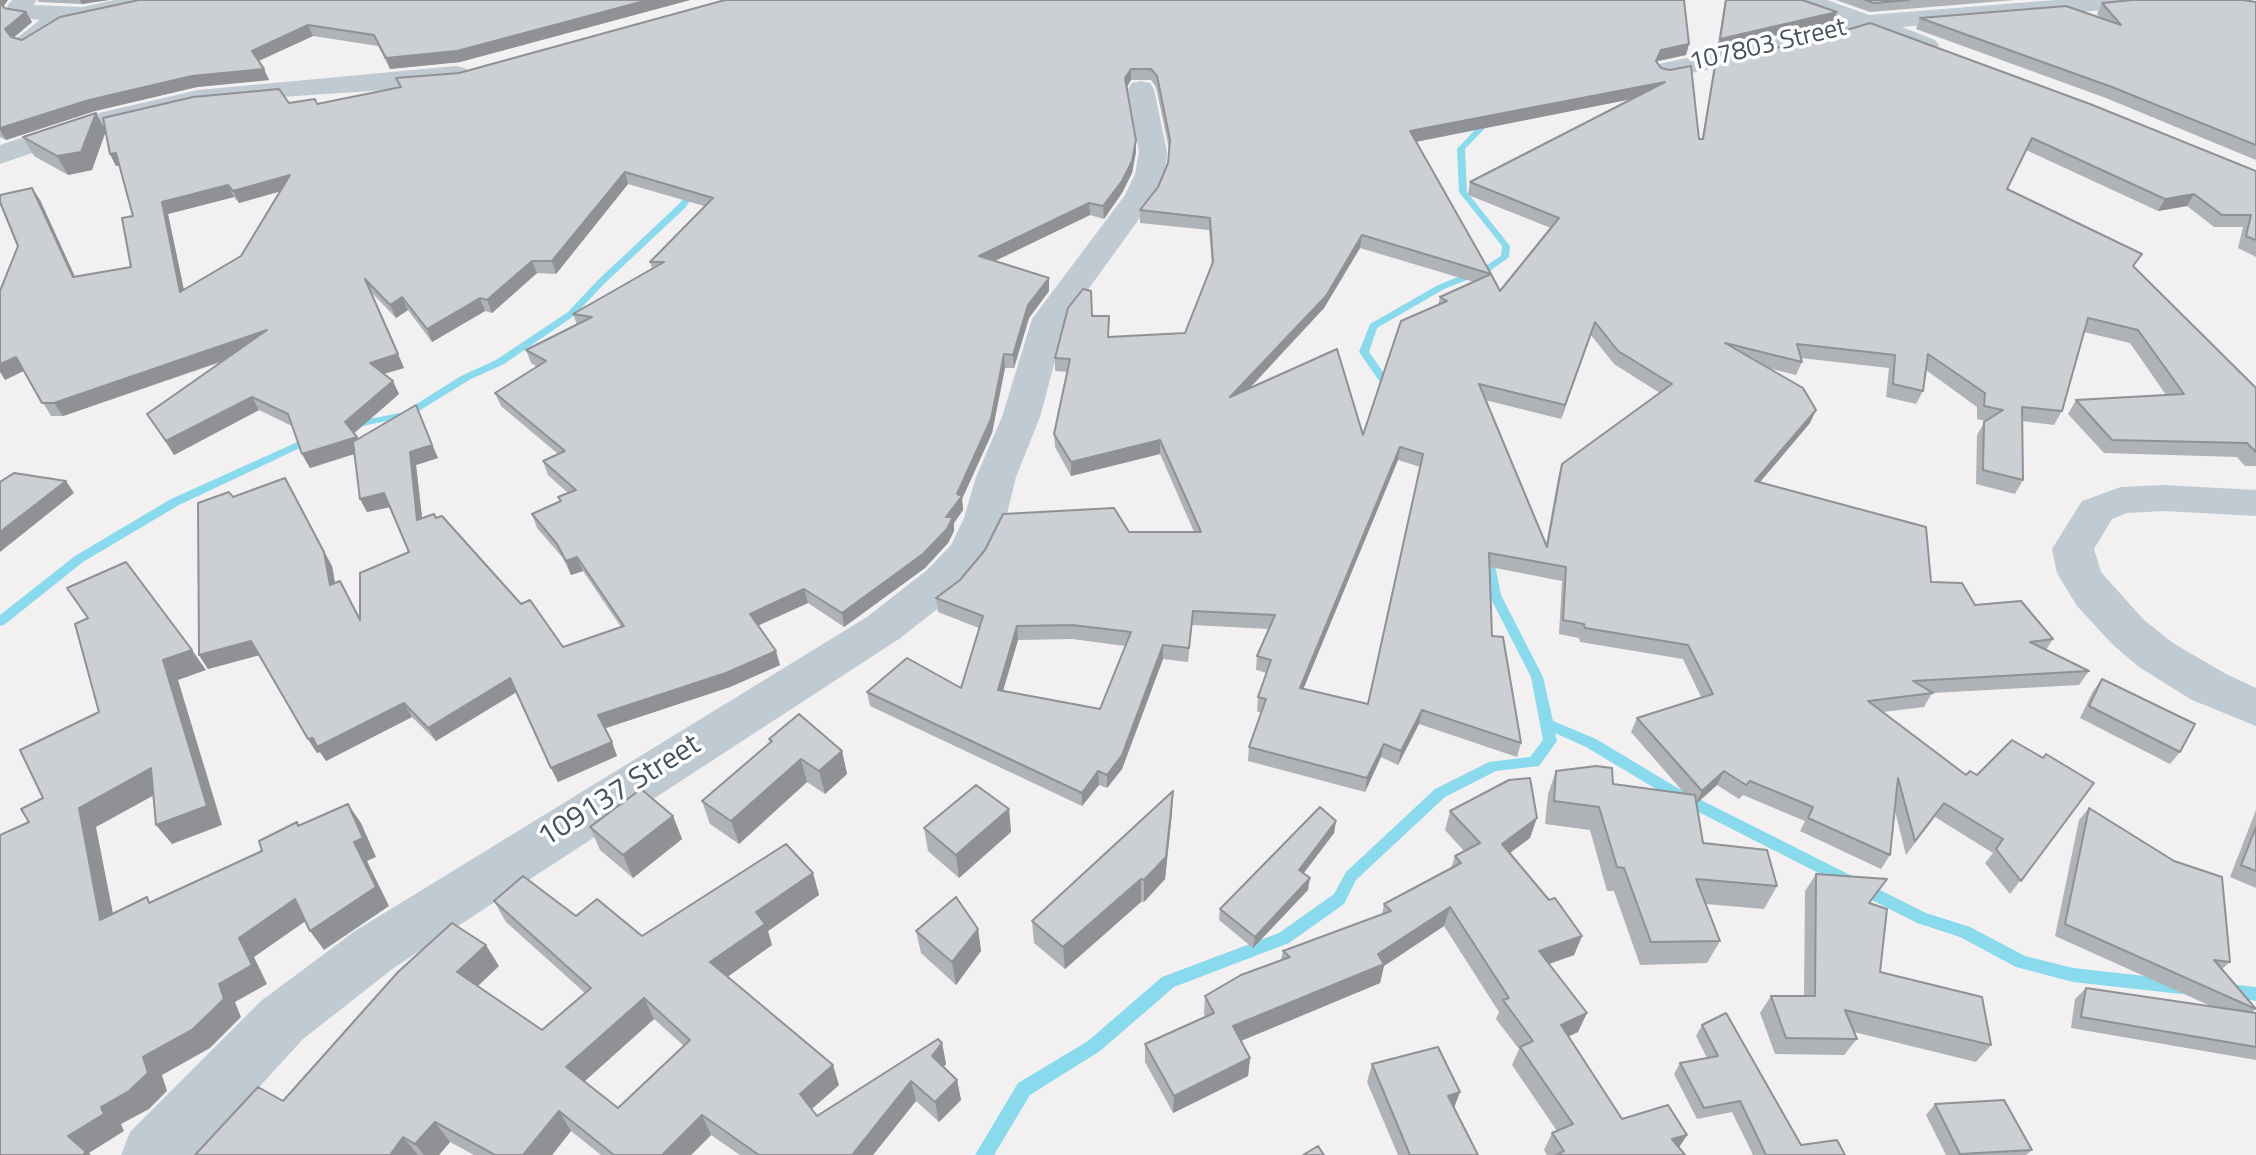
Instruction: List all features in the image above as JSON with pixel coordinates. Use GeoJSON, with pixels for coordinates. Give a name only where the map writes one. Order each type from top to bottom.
{"type":"FeatureCollection","features":[{"type":"Feature","properties":{"kind":"street"},"geometry":{"type":"LineString","coordinates":[[25,0],[19,6],[21,12],[86,13]]}},
{"type":"Feature","properties":{"kind":"street"},"geometry":{"type":"LineString","coordinates":[[27,40],[44,26],[147,0]]}},
{"type":"Feature","properties":{"kind":"street"},"geometry":{"type":"LineString","coordinates":[[1805,0],[1953,54]]}},
{"type":"Feature","properties":{"kind":"street"},"geometry":{"type":"LineString","coordinates":[[1867,23],[2095,1],[2140,0]]}},
{"type":"Feature","properties":{"kind":"street","name":"107803 Street"},"geometry":{"type":"LineString","coordinates":[[1668,70],[1806,41],[1867,23]]}},
{"type":"Feature","properties":{"kind":"street"},"geometry":{"type":"LineString","coordinates":[[0,155],[96,122],[198,98],[252,91],[400,81],[477,69]]}},
{"type":"Feature","properties":{"kind":"street","name":"109137 Street"},"geometry":{"type":"LineString","coordinates":[[153,1155],[282,1020],[375,949],[883,628],[943,581],[969,552],[985,518],[996,477],[1021,417],[1049,319],[1140,197],[1150,174],[1153,152],[1141,89]]}},
{"type":"Feature","properties":{"kind":"street"},"geometry":{"type":"LineString","coordinates":[[2256,503],[2164,498],[2121,500],[2097,510],[2073,549],[2079,573],[2086,584],[2128,632],[2156,655],[2209,687],[2256,708]]}},
{"type":"Feature","properties":{"kind":"building"},"geometry":{"type":"Polygon","coordinates":[[[0,0],[4,8],[26,12],[5,29],[11,37],[22,40],[60,17],[139,0],[648,0],[457,51],[386,58],[374,35],[308,25],[252,51],[264,69],[192,76],[89,100],[0,128],[0,0]]]}},
{"type":"Feature","properties":{"kind":"building"},"geometry":{"type":"Polygon","coordinates":[[[725,0],[1684,0],[1689,44],[1661,50],[1656,61],[1661,68],[1670,70],[1691,66],[1699,139],[1703,139],[1716,60],[1810,41],[1870,23],[2090,104],[2256,171],[2256,240],[2246,236],[2251,215],[2222,215],[2194,194],[2165,199],[2032,138],[2007,189],[2142,254],[2133,266],[2256,388],[2256,452],[2247,443],[2112,440],[2076,400],[2184,394],[2138,330],[2088,318],[2062,411],[2022,407],[2023,480],[1983,470],[1984,422],[2003,410],[1984,406],[1985,393],[1928,354],[1923,391],[1893,384],[1895,355],[1797,344],[1802,362],[1725,343],[1803,388],[1816,410],[1755,481],[1926,527],[1931,582],[1962,583],[1975,605],[2021,601],[2053,639],[2030,642],[2089,671],[1913,681],[1933,693],[1868,701],[1966,775],[1970,771],[1977,775],[2012,740],[2043,758],[2046,754],[2094,783],[2021,881],[1996,849],[2003,839],[1944,803],[1915,841],[1898,778],[1890,855],[1808,818],[1813,807],[1750,781],[1746,785],[1724,771],[1702,791],[1637,718],[1713,694],[1688,645],[1585,628],[1584,624],[1563,620],[1566,567],[1489,553],[1492,636],[1503,637],[1521,743],[1422,710],[1401,751],[1384,744],[1367,778],[1249,747],[1266,699],[1258,697],[1271,660],[1257,656],[1275,615],[1193,611],[1189,648],[1163,645],[1122,755],[1107,775],[1098,771],[1082,793],[867,692],[907,658],[961,688],[983,616],[936,598],[960,580],[985,550],[1003,514],[1114,508],[1129,532],[1201,532],[1160,440],[1071,462],[1054,434],[1070,359],[1055,358],[1068,308],[1083,289],[1091,291],[1092,316],[1109,316],[1108,337],[1185,333],[1213,262],[1210,218],[1140,210],[1158,187],[1168,163],[1170,140],[1157,76],[1151,69],[1131,69],[1125,78],[1136,140],[1132,161],[1122,181],[1103,206],[1089,203],[979,256],[1049,278],[1028,305],[1013,355],[1004,354],[991,419],[957,494],[962,496],[946,517],[953,517],[947,529],[923,554],[842,613],[804,589],[750,614],[776,651],[726,673],[598,715],[612,742],[551,768],[510,678],[428,728],[404,703],[317,747],[313,738],[308,739],[251,641],[199,655],[198,503],[229,492],[233,497],[285,478],[324,552],[330,585],[340,581],[360,620],[360,573],[409,552],[384,493],[360,499],[353,442],[416,405],[432,445],[410,452],[417,520],[434,514],[436,518],[442,516],[521,604],[530,600],[563,647],[624,626],[577,557],[566,561],[557,544],[532,514],[561,501],[558,497],[576,490],[543,461],[565,451],[495,393],[546,361],[526,350],[592,317],[573,314],[664,262],[650,262],[713,198],[625,172],[552,261],[532,261],[487,300],[480,298],[427,329],[402,297],[390,305],[365,279],[398,354],[370,363],[393,381],[345,422],[357,437],[302,454],[288,414],[252,397],[166,441],[147,414],[267,330],[54,403],[42,403],[16,357],[0,364],[0,291],[18,246],[0,195],[32,188],[73,277],[131,267],[122,218],[133,216],[116,153],[110,154],[103,118],[193,97],[279,89],[289,103],[315,99],[317,104],[401,87],[396,78],[459,73],[725,0]],[[1665,82],[1410,131],[1500,291],[1559,218],[1470,182],[1665,82]],[[290,175],[233,191],[228,185],[162,202],[180,292],[241,256],[290,175]],[[1362,235],[1326,296],[1230,397],[1337,349],[1363,435],[1401,321],[1447,301],[1440,297],[1491,274],[1362,235]],[[1595,322],[1565,405],[1479,384],[1547,547],[1562,464],[1672,384],[1618,351],[1595,322]],[[1400,447],[1300,688],[1368,704],[1423,454],[1400,447]],[[1072,625],[1017,626],[998,690],[1100,709],[1131,632],[1072,625]]]}},
{"type":"Feature","properties":{"kind":"building"},"geometry":{"type":"Polygon","coordinates":[[[1726,0],[1802,0],[1837,12],[1720,39],[1726,0]]]}},
{"type":"Feature","properties":{"kind":"building"},"geometry":{"type":"Polygon","coordinates":[[[1865,0],[1909,0],[1874,3],[1865,0]]]}},
{"type":"Feature","properties":{"kind":"building"},"geometry":{"type":"Polygon","coordinates":[[[2132,0],[2256,2],[2256,145],[2112,87],[1920,18],[2066,6],[2121,25],[2102,3],[2132,0]]]}},
{"type":"Feature","properties":{"kind":"building"},"geometry":{"type":"Polygon","coordinates":[[[96,113],[81,152],[57,156],[23,137],[96,113]]]}},
{"type":"Feature","properties":{"kind":"building"},"geometry":{"type":"Polygon","coordinates":[[[14,473],[66,481],[0,532],[0,482],[14,473]]]}},
{"type":"Feature","properties":{"kind":"building"},"geometry":{"type":"Polygon","coordinates":[[[126,562],[192,650],[163,660],[207,806],[156,825],[151,768],[79,808],[100,920],[147,897],[149,903],[262,851],[259,841],[297,822],[298,826],[348,804],[363,838],[354,842],[376,887],[310,931],[295,899],[239,938],[252,965],[219,984],[224,999],[192,1030],[143,1057],[148,1073],[129,1091],[101,1107],[104,1114],[68,1136],[86,1152],[83,1155],[0,1155],[0,835],[29,822],[21,809],[43,798],[20,750],[99,712],[75,624],[88,618],[67,588],[126,562]]]}},
{"type":"Feature","properties":{"kind":"building"},"geometry":{"type":"Polygon","coordinates":[[[2102,679],[2195,724],[2180,752],[2089,706],[2102,679]]]}},
{"type":"Feature","properties":{"kind":"building"},"geometry":{"type":"Polygon","coordinates":[[[799,714],[842,751],[819,771],[801,759],[731,821],[702,801],[772,741],[769,739],[799,714]]]}},
{"type":"Feature","properties":{"kind":"building"},"geometry":{"type":"Polygon","coordinates":[[[1596,766],[1612,768],[1613,784],[1695,795],[1703,843],[1767,850],[1777,886],[1696,879],[1720,941],[1651,942],[1624,868],[1617,867],[1599,807],[1554,801],[1556,771],[1596,766]]]}},
{"type":"Feature","properties":{"kind":"building"},"geometry":{"type":"Polygon","coordinates":[[[1530,778],[1537,818],[1502,844],[1549,900],[1555,898],[1582,936],[1539,951],[1587,1013],[1561,1025],[1622,1119],[1668,1105],[1687,1135],[1672,1139],[1685,1155],[1556,1155],[1564,1151],[1552,1133],[1573,1124],[1520,1047],[1533,1041],[1503,1000],[1509,998],[1450,907],[1378,954],[1384,964],[1233,1026],[1250,1058],[1174,1096],[1145,1044],[1214,1013],[1205,996],[1241,975],[1290,957],[1283,951],[1391,911],[1384,904],[1461,863],[1455,856],[1480,843],[1450,811],[1509,780],[1530,778]]]}},
{"type":"Feature","properties":{"kind":"building"},"geometry":{"type":"Polygon","coordinates":[[[976,785],[1009,809],[956,855],[924,828],[976,785]]]}},
{"type":"Feature","properties":{"kind":"building"},"geometry":{"type":"Polygon","coordinates":[[[641,789],[673,816],[623,855],[590,827],[641,789]]]}},
{"type":"Feature","properties":{"kind":"building"},"geometry":{"type":"Polygon","coordinates":[[[1173,791],[1166,857],[1144,880],[1141,879],[1063,947],[1032,921],[1173,791]]]}},
{"type":"Feature","properties":{"kind":"building"},"geometry":{"type":"Polygon","coordinates":[[[1320,807],[1336,821],[1299,870],[1310,878],[1255,937],[1220,909],[1320,807]]]}},
{"type":"Feature","properties":{"kind":"building"},"geometry":{"type":"Polygon","coordinates":[[[2089,808],[2174,861],[2222,877],[2230,962],[2214,960],[2256,1009],[2065,924],[2089,808]]]}},
{"type":"Feature","properties":{"kind":"building"},"geometry":{"type":"Polygon","coordinates":[[[2256,827],[2256,871],[2241,865],[2256,827]]]}},
{"type":"Feature","properties":{"kind":"building"},"geometry":{"type":"Polygon","coordinates":[[[786,844],[813,873],[756,912],[765,924],[710,962],[833,1065],[800,1094],[817,1116],[938,1039],[942,1043],[932,1056],[957,1080],[935,1102],[911,1081],[852,1155],[759,1155],[702,1115],[662,1155],[614,1155],[559,1111],[523,1155],[495,1155],[435,1122],[415,1144],[403,1137],[390,1155],[195,1155],[258,1087],[283,1101],[398,972],[452,923],[486,945],[457,972],[542,1030],[591,988],[494,901],[523,876],[576,916],[597,899],[642,936],[786,844]],[[644,998],[566,1067],[618,1108],[690,1040],[644,998]]]}},
{"type":"Feature","properties":{"kind":"building"},"geometry":{"type":"Polygon","coordinates":[[[1816,874],[1887,879],[1869,903],[1887,909],[1880,972],[1982,997],[1991,1045],[1845,1010],[1857,1039],[1786,1038],[1771,996],[1815,996],[1816,874]]]}},
{"type":"Feature","properties":{"kind":"building"},"geometry":{"type":"Polygon","coordinates":[[[956,897],[978,929],[952,962],[916,931],[956,897]]]}},
{"type":"Feature","properties":{"kind":"building"},"geometry":{"type":"Polygon","coordinates":[[[2086,988],[2256,1013],[2256,1047],[2081,1017],[2086,988]]]}},
{"type":"Feature","properties":{"kind":"building"},"geometry":{"type":"Polygon","coordinates":[[[1726,1013],[1801,1145],[1837,1140],[1845,1155],[1766,1155],[1740,1101],[1704,1108],[1680,1063],[1718,1056],[1702,1025],[1726,1013]]]}},
{"type":"Feature","properties":{"kind":"building"},"geometry":{"type":"Polygon","coordinates":[[[1438,1047],[1460,1092],[1448,1096],[1478,1155],[1410,1155],[1372,1064],[1438,1047]]]}},
{"type":"Feature","properties":{"kind":"building"},"geometry":{"type":"Polygon","coordinates":[[[2004,1100],[2032,1150],[1960,1154],[1935,1104],[2004,1100]]]}},
{"type":"Feature","properties":{"kind":"building"},"geometry":{"type":"Polygon","coordinates":[[[1318,1146],[1324,1155],[1303,1155],[1318,1146]]]}},
{"type":"Feature","properties":{"kind":"waterway"},"geometry":{"type":"LineString","coordinates":[[1391,390],[1364,352],[1373,326],[1441,287],[1487,269],[1505,257],[1506,246],[1463,192],[1461,149],[1491,118]]}},
{"type":"Feature","properties":{"kind":"waterway"},"geometry":{"type":"LineString","coordinates":[[353,425],[407,414],[465,378],[500,362],[571,314],[683,205],[695,187]]}},
{"type":"Feature","properties":{"kind":"waterway"},"geometry":{"type":"LineString","coordinates":[[0,622],[79,559],[175,502],[313,438]]}},
{"type":"Feature","properties":{"kind":"waterway"},"geometry":{"type":"LineString","coordinates":[[984,1155],[1024,1089],[1094,1046],[1168,982],[1284,938],[1339,899],[1351,876],[1440,793],[1494,766],[1534,762],[1550,741],[1537,677],[1495,595],[1488,560]]}},
{"type":"Feature","properties":{"kind":"waterway"},"geometry":{"type":"LineString","coordinates":[[1547,724],[1591,743],[1676,794],[1922,918],[1965,932],[2022,962],[2073,975],[2181,987]]}},
{"type":"Feature","properties":{"kind":"waterway"},"geometry":{"type":"LineString","coordinates":[[2228,991],[2256,994]]}}]}
